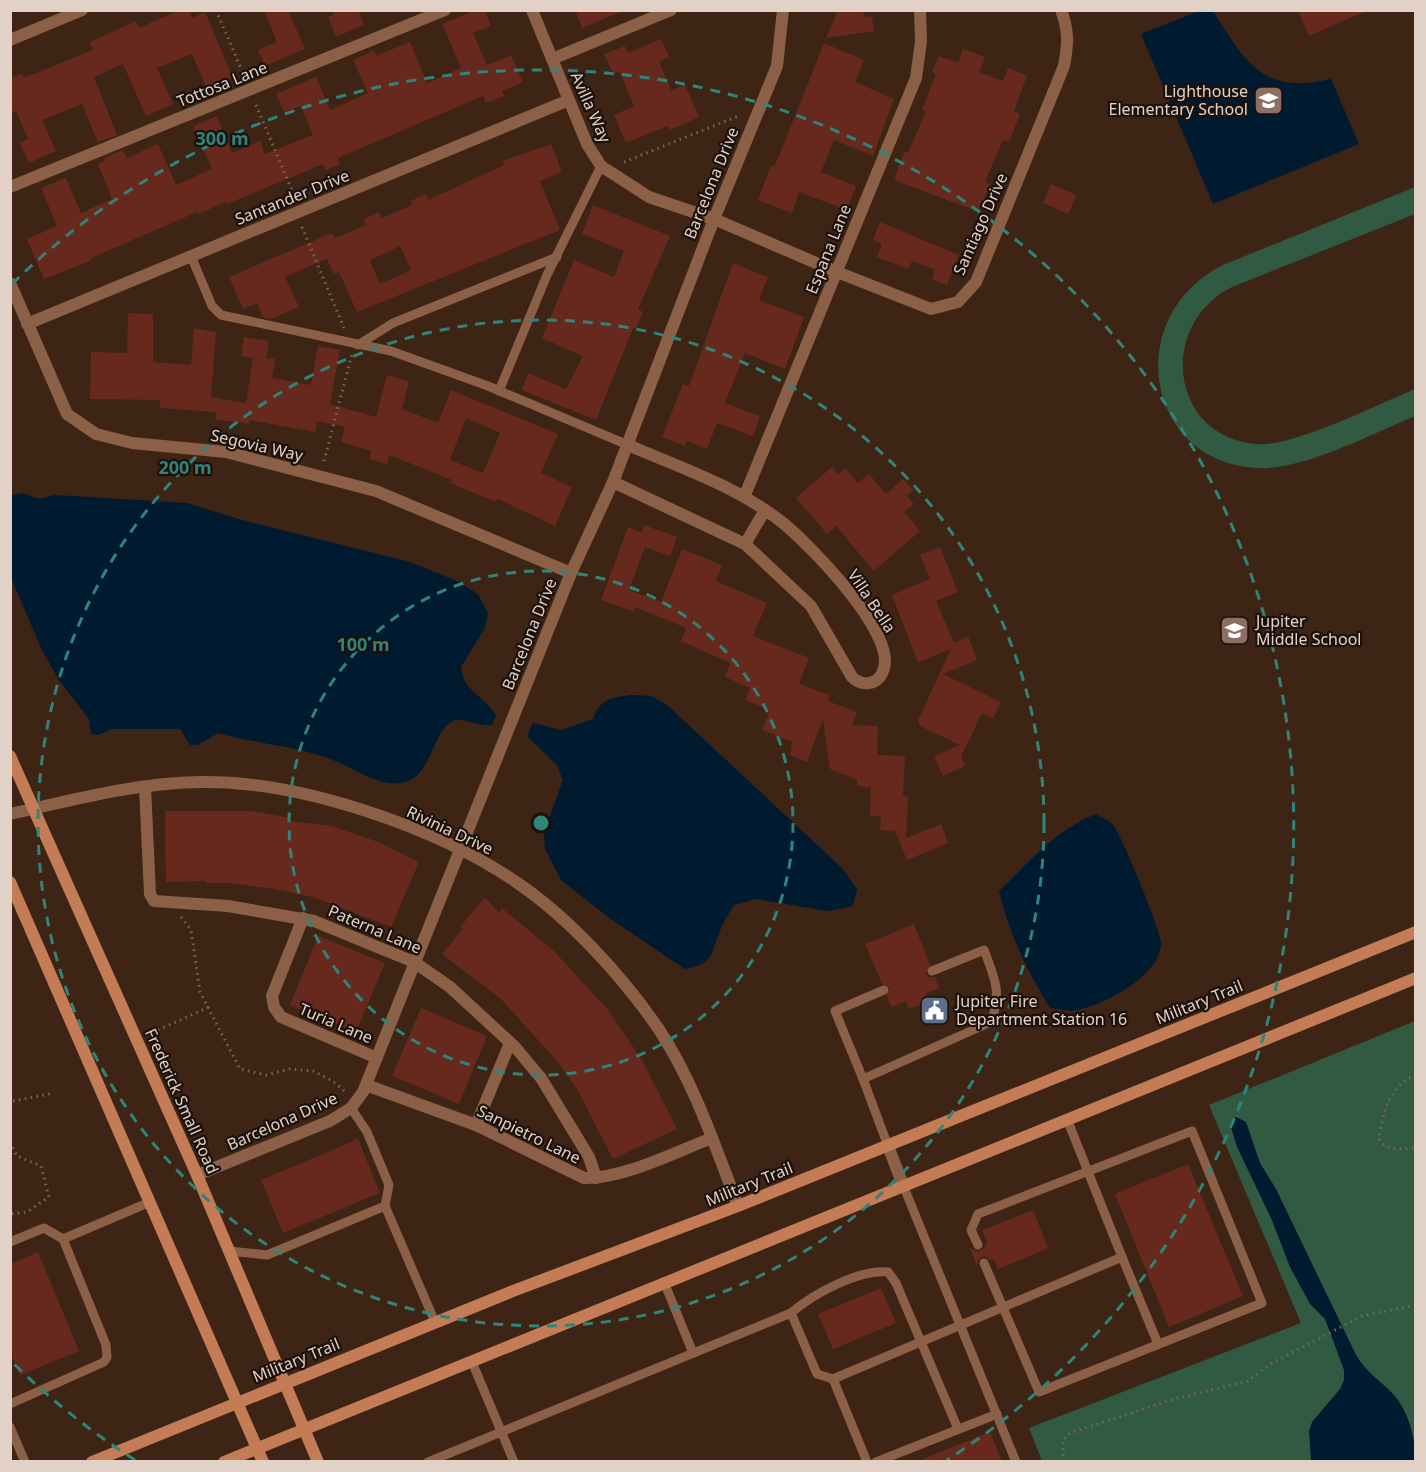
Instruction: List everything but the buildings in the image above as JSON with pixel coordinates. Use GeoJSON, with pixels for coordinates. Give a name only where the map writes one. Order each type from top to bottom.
{"type":"FeatureCollection","features":[{"type":"Feature","properties":{"kind":"main road","name":"Frederick Small Road"},"geometry":{"type":"LineString","coordinates":[[10,756],[197,1175],[318,1461]]}},
{"type":"Feature","properties":{"kind":"main road"},"geometry":{"type":"LineString","coordinates":[[10,882],[235,1402],[263,1461]]}},
{"type":"Feature","properties":{"kind":"main road","name":"Military Trail"},"geometry":{"type":"LineString","coordinates":[[92,1461],[435,1322],[738,1206],[1416,932]]}},
{"type":"Feature","properties":{"kind":"main road"},"geometry":{"type":"LineString","coordinates":[[224,1461],[1416,978]]}},
{"type":"Feature","properties":{"kind":"street"},"geometry":{"type":"LineString","coordinates":[[10,40],[82,10]]}},
{"type":"Feature","properties":{"kind":"street","name":"Tottosa Lane"},"geometry":{"type":"LineString","coordinates":[[10,187],[445,10]]}},
{"type":"Feature","properties":{"kind":"street","name":"Avilla Way"},"geometry":{"type":"LineString","coordinates":[[532,10],[587,144],[601,166],[649,197],[714,219]]}},
{"type":"Feature","properties":{"kind":"street"},"geometry":{"type":"LineString","coordinates":[[552,59],[670,10]]}},
{"type":"Feature","properties":{"kind":"street","name":"Barcelona Drive"},"geometry":{"type":"LineString","coordinates":[[197,1175],[330,1121],[351,1108],[366,1085],[571,573],[613,483],[714,219],[777,66],[783,10]]}},
{"type":"Feature","properties":{"kind":"street","name":"Espana Lane"},"geometry":{"type":"LineString","coordinates":[[744,495],[916,78],[921,41],[920,10]]}},
{"type":"Feature","properties":{"kind":"street","name":"Santiago Drive"},"geometry":{"type":"LineString","coordinates":[[714,219],[837,272],[931,309],[957,302],[976,282],[1064,66],[1068,41],[1067,26],[1060,10]]}},
{"type":"Feature","properties":{"kind":"street","name":"Santander Drive"},"geometry":{"type":"LineString","coordinates":[[27,324],[569,100]]}},
{"type":"Feature","properties":{"kind":"street","name":"Segovia Way"},"geometry":{"type":"LineString","coordinates":[[10,283],[67,414],[96,434],[132,443],[226,452],[376,491],[571,573]]}},
{"type":"Feature","properties":{"kind":"street","name":"Villa Bella"},"geometry":{"type":"LineString","coordinates":[[613,483],[745,543],[811,606],[852,677],[863,683],[878,679],[886,663],[885,653],[858,604],[809,545],[744,495],[628,445]]}},
{"type":"Feature","properties":{"kind":"street"},"geometry":{"type":"LineString","coordinates":[[745,543],[765,510]]}},
{"type":"Feature","properties":{"kind":"street","name":"Rivinia Drive"},"geometry":{"type":"LineString","coordinates":[[10,814],[145,787],[200,782],[262,787],[326,797],[459,849],[520,884],[577,933],[615,974],[658,1028],[688,1082],[738,1206]]}},
{"type":"Feature","properties":{"kind":"street","name":"Paterna Lane"},"geometry":{"type":"LineString","coordinates":[[145,787],[150,894],[154,901],[228,906],[303,918],[414,962],[450,987],[510,1043],[541,1078],[562,1109],[589,1157],[596,1178]]}},
{"type":"Feature","properties":{"kind":"street","name":"Turia Lane"},"geometry":{"type":"LineString","coordinates":[[303,918],[272,996],[274,1007],[281,1017],[377,1058]]}},
{"type":"Feature","properties":{"kind":"street"},"geometry":{"type":"LineString","coordinates":[[476,1125],[510,1043]]}},
{"type":"Feature","properties":{"kind":"street","name":"Sanpietro Lane"},"geometry":{"type":"LineString","coordinates":[[366,1085],[476,1125],[584,1178],[596,1178],[712,1138]]}},
{"type":"Feature","properties":{"kind":"street"},"geometry":{"type":"LineString","coordinates":[[888,1146],[903,1185]]}},
{"type":"Feature","properties":{"kind":"lane"},"geometry":{"type":"LineString","coordinates":[[499,390],[557,257],[601,166]]}},
{"type":"Feature","properties":{"kind":"lane"},"geometry":{"type":"LineString","coordinates":[[191,256],[212,306],[220,315],[356,347],[391,351],[499,390],[628,445]]}},
{"type":"Feature","properties":{"kind":"lane"},"geometry":{"type":"LineString","coordinates":[[356,347],[393,323],[557,257]]}},
{"type":"Feature","properties":{"kind":"lane"},"geometry":{"type":"LineString","coordinates":[[862,1079],[991,1022],[998,1004],[997,983],[984,950],[932,971]]}},
{"type":"Feature","properties":{"kind":"lane"},"geometry":{"type":"LineString","coordinates":[[884,990],[835,1011],[888,1146]]}},
{"type":"Feature","properties":{"kind":"lane"},"geometry":{"type":"LineString","coordinates":[[351,1108],[367,1132],[389,1185],[385,1206],[435,1322]]}},
{"type":"Feature","properties":{"kind":"lane"},"geometry":{"type":"LineString","coordinates":[[1067,1119],[1158,1344]]}},
{"type":"Feature","properties":{"kind":"lane"},"geometry":{"type":"LineString","coordinates":[[978,1245],[971,1230],[978,1214],[1192,1131],[1262,1303],[1039,1392],[984,1263]]}},
{"type":"Feature","properties":{"kind":"lane"},"geometry":{"type":"LineString","coordinates":[[903,1185],[1016,1461]]}},
{"type":"Feature","properties":{"kind":"lane"},"geometry":{"type":"LineString","coordinates":[[63,1239],[150,1202]]}},
{"type":"Feature","properties":{"kind":"lane"},"geometry":{"type":"LineString","coordinates":[[229,1251],[267,1255],[385,1206]]}},
{"type":"Feature","properties":{"kind":"lane"},"geometry":{"type":"LineString","coordinates":[[10,1242],[44,1228],[63,1239],[106,1345],[107,1357],[104,1362],[10,1404]]}},
{"type":"Feature","properties":{"kind":"lane"},"geometry":{"type":"LineString","coordinates":[[791,1313],[817,1374],[833,1379],[1122,1257]]}},
{"type":"Feature","properties":{"kind":"lane"},"geometry":{"type":"LineString","coordinates":[[428,1461],[791,1313],[809,1298],[874,1271],[888,1272],[896,1284],[958,1430]]}},
{"type":"Feature","properties":{"kind":"lane"},"geometry":{"type":"LineString","coordinates":[[664,1282],[693,1353]]}},
{"type":"Feature","properties":{"kind":"lane"},"geometry":{"type":"LineString","coordinates":[[472,1362],[514,1461]]}},
{"type":"Feature","properties":{"kind":"lane"},"geometry":{"type":"LineString","coordinates":[[833,1379],[867,1461]]}},
{"type":"Feature","properties":{"kind":"lane"},"geometry":{"type":"LineString","coordinates":[[876,1461],[997,1414]]}},
{"type":"Feature","properties":{"kind":"lane"},"geometry":{"type":"LineString","coordinates":[[10,1427],[25,1461]]}},
{"type":"Feature","properties":{"kind":"path"},"geometry":{"type":"LineString","coordinates":[[216,10],[246,80]]}},
{"type":"Feature","properties":{"kind":"path"},"geometry":{"type":"LineString","coordinates":[[256,105],[297,202]]}},
{"type":"Feature","properties":{"kind":"path"},"geometry":{"type":"LineString","coordinates":[[624,162],[741,115]]}},
{"type":"Feature","properties":{"kind":"path"},"geometry":{"type":"LineString","coordinates":[[302,227],[347,335]]}},
{"type":"Feature","properties":{"kind":"path"},"geometry":{"type":"LineString","coordinates":[[324,461],[356,347]]}},
{"type":"Feature","properties":{"kind":"path"},"geometry":{"type":"LineString","coordinates":[[172,904],[191,930],[200,992],[240,1069],[266,1075],[290,1069],[313,1071],[331,1080],[347,1092]]}},
{"type":"Feature","properties":{"kind":"path"},"geometry":{"type":"LineString","coordinates":[[158,1030],[209,1007]]}},
{"type":"Feature","properties":{"kind":"path"},"geometry":{"type":"LineString","coordinates":[[1416,1075],[1395,1086],[1379,1139],[1383,1146],[1390,1149],[1416,1148]]}},
{"type":"Feature","properties":{"kind":"path"},"geometry":{"type":"LineString","coordinates":[[13,1101],[54,1093]]}},
{"type":"Feature","properties":{"kind":"path"},"geometry":{"type":"LineString","coordinates":[[10,1142],[17,1156],[41,1166],[49,1197],[27,1212],[10,1214]]}},
{"type":"Feature","properties":{"kind":"path"},"geometry":{"type":"LineString","coordinates":[[1064,1461],[1063,1440],[1070,1433],[1174,1399],[1248,1381],[1272,1363],[1344,1324],[1376,1311],[1416,1305]]}},
{"type":"Feature","properties":{"kind":"green space"},"geometry":{"type":"Polygon","coordinates":[[[1415,187],[1415,214],[1232,287],[1208,304],[1192,326],[1184,351],[1184,376],[1190,401],[1205,421],[1226,436],[1255,444],[1290,439],[1312,432],[1415,389],[1415,416],[1337,450],[1294,464],[1275,467],[1256,468],[1219,460],[1190,441],[1170,415],[1160,383],[1159,350],[1170,317],[1191,288],[1223,265],[1415,187]]]}},
{"type":"Feature","properties":{"kind":"green space"},"geometry":{"type":"Polygon","coordinates":[[[1415,1021],[1415,1461],[1042,1461],[1029,1428],[1301,1323],[1209,1105],[1415,1021]]]}},
{"type":"Feature","properties":{"kind":"water"},"geometry":{"type":"Polygon","coordinates":[[[1199,11],[1213,11],[1236,46],[1258,71],[1288,82],[1307,83],[1331,79],[1359,144],[1213,204],[1141,34],[1199,11]]]}},
{"type":"Feature","properties":{"kind":"water"},"geometry":{"type":"Polygon","coordinates":[[[23,493],[38,499],[55,495],[187,503],[242,520],[410,562],[457,581],[478,594],[488,613],[485,628],[461,667],[470,688],[496,715],[492,725],[460,720],[449,724],[415,777],[406,782],[397,783],[388,783],[369,777],[319,755],[218,733],[198,745],[190,745],[180,729],[112,729],[98,735],[91,734],[89,719],[59,680],[42,650],[11,578],[11,495],[23,493]]]}},
{"type":"Feature","properties":{"kind":"water"},"geometry":{"type":"Polygon","coordinates":[[[633,695],[651,696],[666,704],[843,869],[857,889],[853,906],[828,911],[756,899],[734,905],[723,924],[710,957],[701,964],[685,969],[612,920],[561,880],[545,849],[544,833],[563,780],[557,765],[527,736],[533,723],[561,730],[593,719],[599,707],[608,700],[633,695]]]}},
{"type":"Feature","properties":{"kind":"water"},"geometry":{"type":"Polygon","coordinates":[[[1096,814],[1113,824],[1119,834],[1159,934],[1161,942],[1159,954],[1142,977],[1102,1002],[1077,1010],[1050,1008],[1020,951],[999,891],[1056,837],[1096,814]]]}},
{"type":"Feature","properties":{"kind":"water"},"geometry":{"type":"Polygon","coordinates":[[[1236,1117],[1246,1122],[1260,1163],[1276,1189],[1356,1355],[1394,1395],[1404,1410],[1413,1435],[1415,1461],[1311,1461],[1309,1431],[1312,1422],[1340,1389],[1344,1380],[1344,1370],[1325,1319],[1310,1304],[1290,1267],[1271,1218],[1237,1147],[1230,1124],[1236,1117]]]}},
{"type":"Feature","properties":{"kind":"place","name":"Lighthouse Elementary School"},"geometry":{"type":"Point","coordinates":[1269,100]}},
{"type":"Feature","properties":{"kind":"place","name":"Jupiter Middle School"},"geometry":{"type":"Point","coordinates":[1235,630]}},
{"type":"Feature","properties":{"kind":"place","name":"Jupiter Fire Department Station 16"},"geometry":{"type":"Point","coordinates":[935,1010]}}]}
